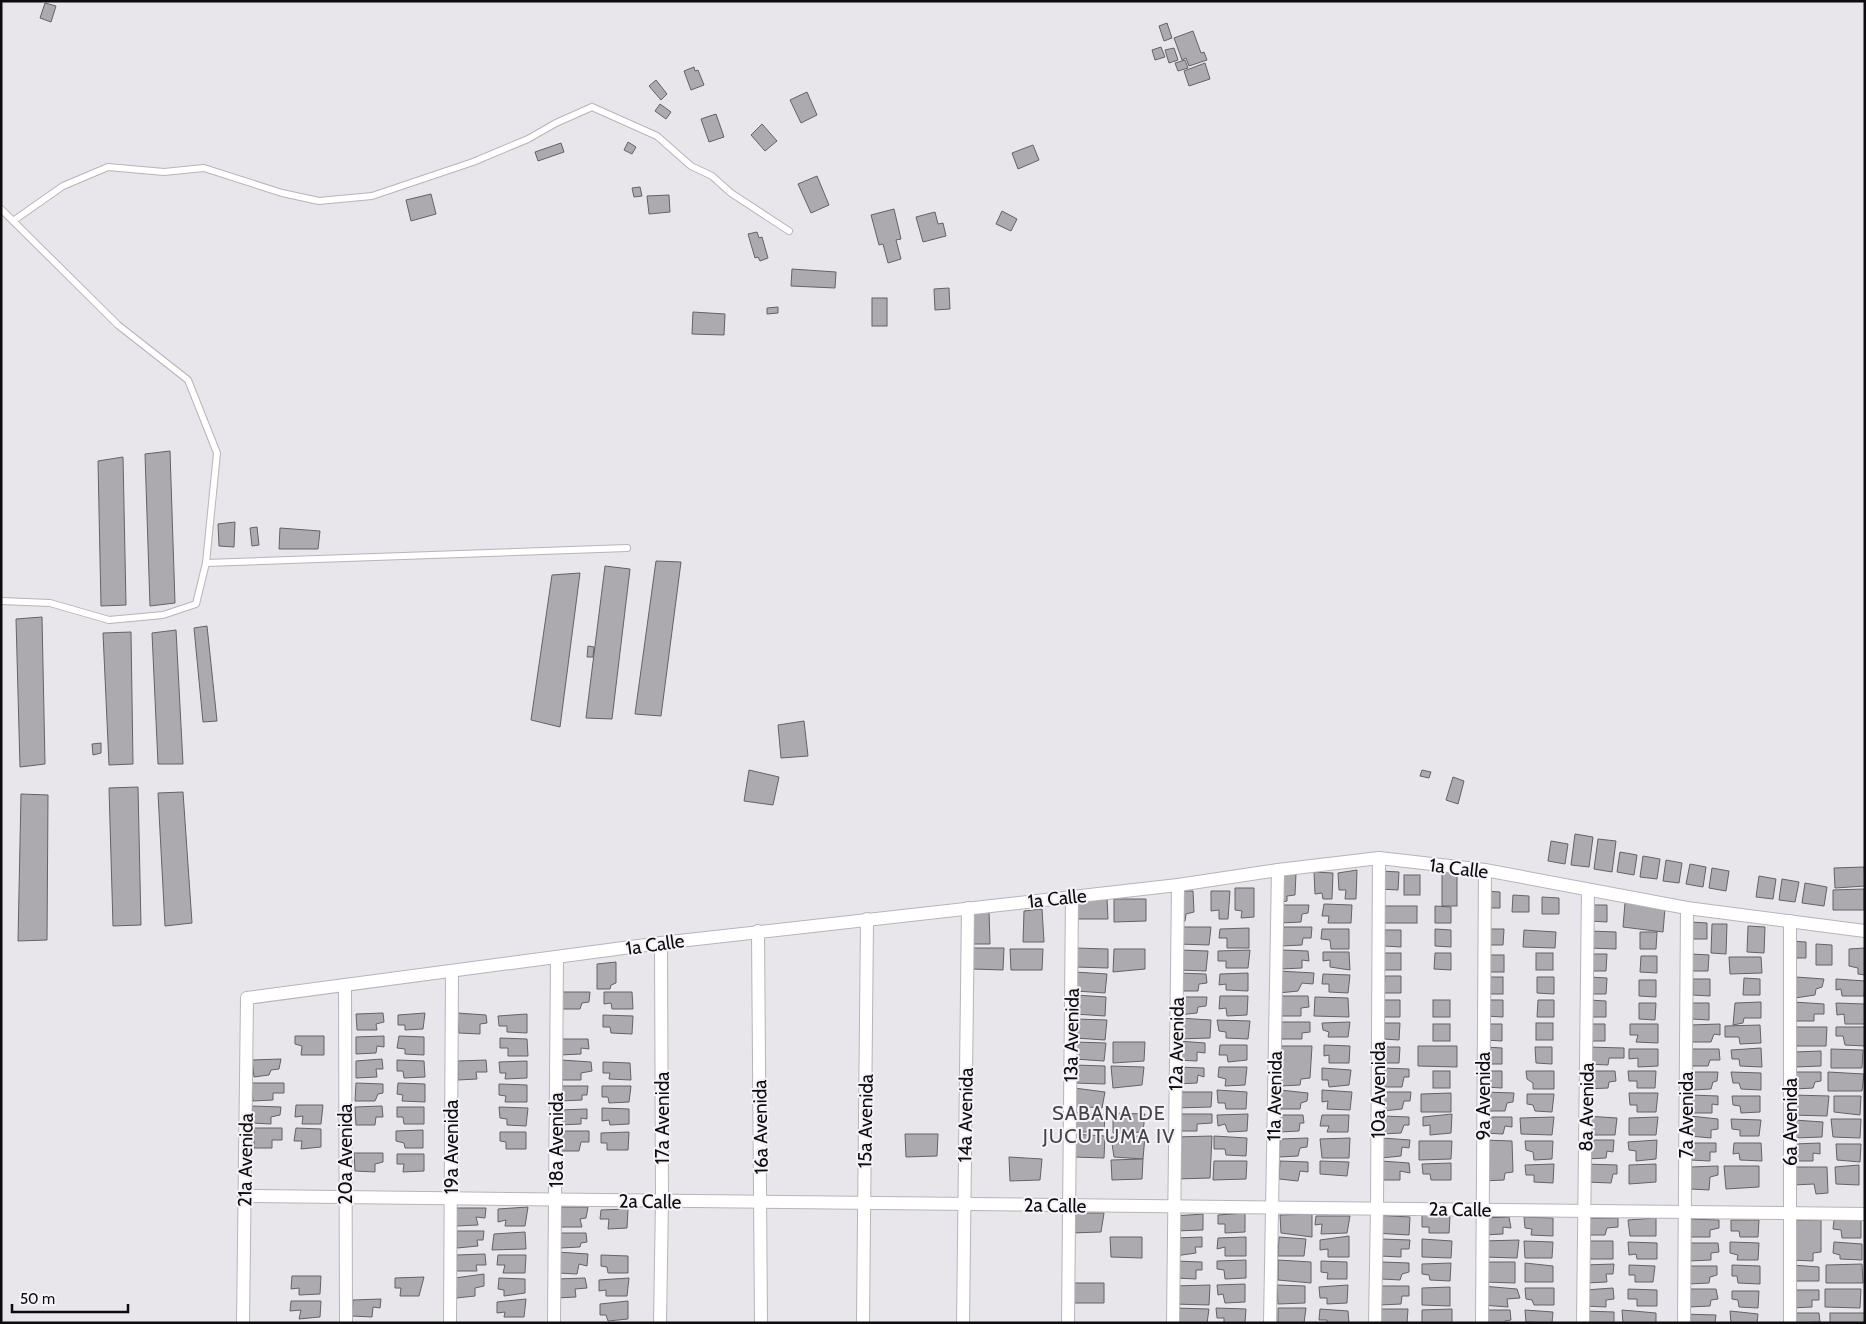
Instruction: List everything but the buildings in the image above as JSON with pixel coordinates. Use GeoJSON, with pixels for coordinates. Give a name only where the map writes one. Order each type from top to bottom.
{"type":"FeatureCollection","features":[{"type":"Feature","properties":{"kind":"street","name":"1a Calle"},"geometry":{"type":"LineString","coordinates":[[247,998],[758,931],[1178,885],[1278,870],[1379,858],[1485,870],[1687,908],[1865,932]]}},
{"type":"Feature","properties":{"kind":"street","name":"10a Avenida"},"geometry":{"type":"LineString","coordinates":[[1375,1323],[1379,858]]}},
{"type":"Feature","properties":{"kind":"street","name":"11a Avenida"},"geometry":{"type":"LineString","coordinates":[[1270,1323],[1278,870]]}},
{"type":"Feature","properties":{"kind":"street","name":"9a Avenida"},"geometry":{"type":"LineString","coordinates":[[1482,1323],[1485,870]]}},
{"type":"Feature","properties":{"kind":"street","name":"12a Avenida"},"geometry":{"type":"LineString","coordinates":[[1173,1323],[1178,885]]}},
{"type":"Feature","properties":{"kind":"street","name":"8a Avenida"},"geometry":{"type":"LineString","coordinates":[[1583,1323],[1588,890]]}},
{"type":"Feature","properties":{"kind":"street","name":"13a Avenida"},"geometry":{"type":"LineString","coordinates":[[1068,1323],[1072,897]]}},
{"type":"Feature","properties":{"kind":"street","name":"14a Avenida"},"geometry":{"type":"LineString","coordinates":[[963,1323],[968,908]]}},
{"type":"Feature","properties":{"kind":"street","name":"7a Avenida"},"geometry":{"type":"LineString","coordinates":[[1684,1323],[1687,908]]}},
{"type":"Feature","properties":{"kind":"street","name":"15a Avenida"},"geometry":{"type":"LineString","coordinates":[[863,1323],[867,919]]}},
{"type":"Feature","properties":{"kind":"street","name":"6a Avenida"},"geometry":{"type":"LineString","coordinates":[[1790,921],[1790,1323]]}},
{"type":"Feature","properties":{"kind":"street","name":"16a Avenida"},"geometry":{"type":"LineString","coordinates":[[758,931],[761,1323]]}},
{"type":"Feature","properties":{"kind":"street","name":"17a Avenida"},"geometry":{"type":"LineString","coordinates":[[660,1323],[662,1201],[661,943]]}},
{"type":"Feature","properties":{"kind":"street","name":"18a Avenida"},"geometry":{"type":"LineString","coordinates":[[554,1323],[557,958]]}},
{"type":"Feature","properties":{"kind":"street","name":"19a Avenida"},"geometry":{"type":"LineString","coordinates":[[450,1323],[452,972]]}},
{"type":"Feature","properties":{"kind":"street","name":"20a Avenida"},"geometry":{"type":"LineString","coordinates":[[344,985],[346,1323]]}},
{"type":"Feature","properties":{"kind":"street","name":"21a Avenida"},"geometry":{"type":"LineString","coordinates":[[243,1323],[247,998]]}},
{"type":"Feature","properties":{"kind":"street","name":"2a Calle"},"geometry":{"type":"LineString","coordinates":[[244,1196],[1865,1214]]}},
{"type":"Feature","properties":{"kind":"lane"},"geometry":{"type":"LineString","coordinates":[[13,220],[63,186],[108,167],[164,172],[204,168],[282,193],[319,201],[372,196],[528,140],[556,123],[592,107],[657,136],[691,166],[712,176],[732,193],[789,231]]}},
{"type":"Feature","properties":{"kind":"lane"},"geometry":{"type":"LineString","coordinates":[[1,209],[118,325],[188,380],[216,453],[206,563],[196,604],[163,615],[109,620],[50,603],[1,601]]}},
{"type":"Feature","properties":{"kind":"lane"},"geometry":{"type":"LineString","coordinates":[[206,563],[627,548]]}},
{"type":"Feature","properties":{"kind":"district","name":"SABANA DE JUCUTUMA IV"},"geometry":{"type":"Point","coordinates":[1109,1124]}}]}
